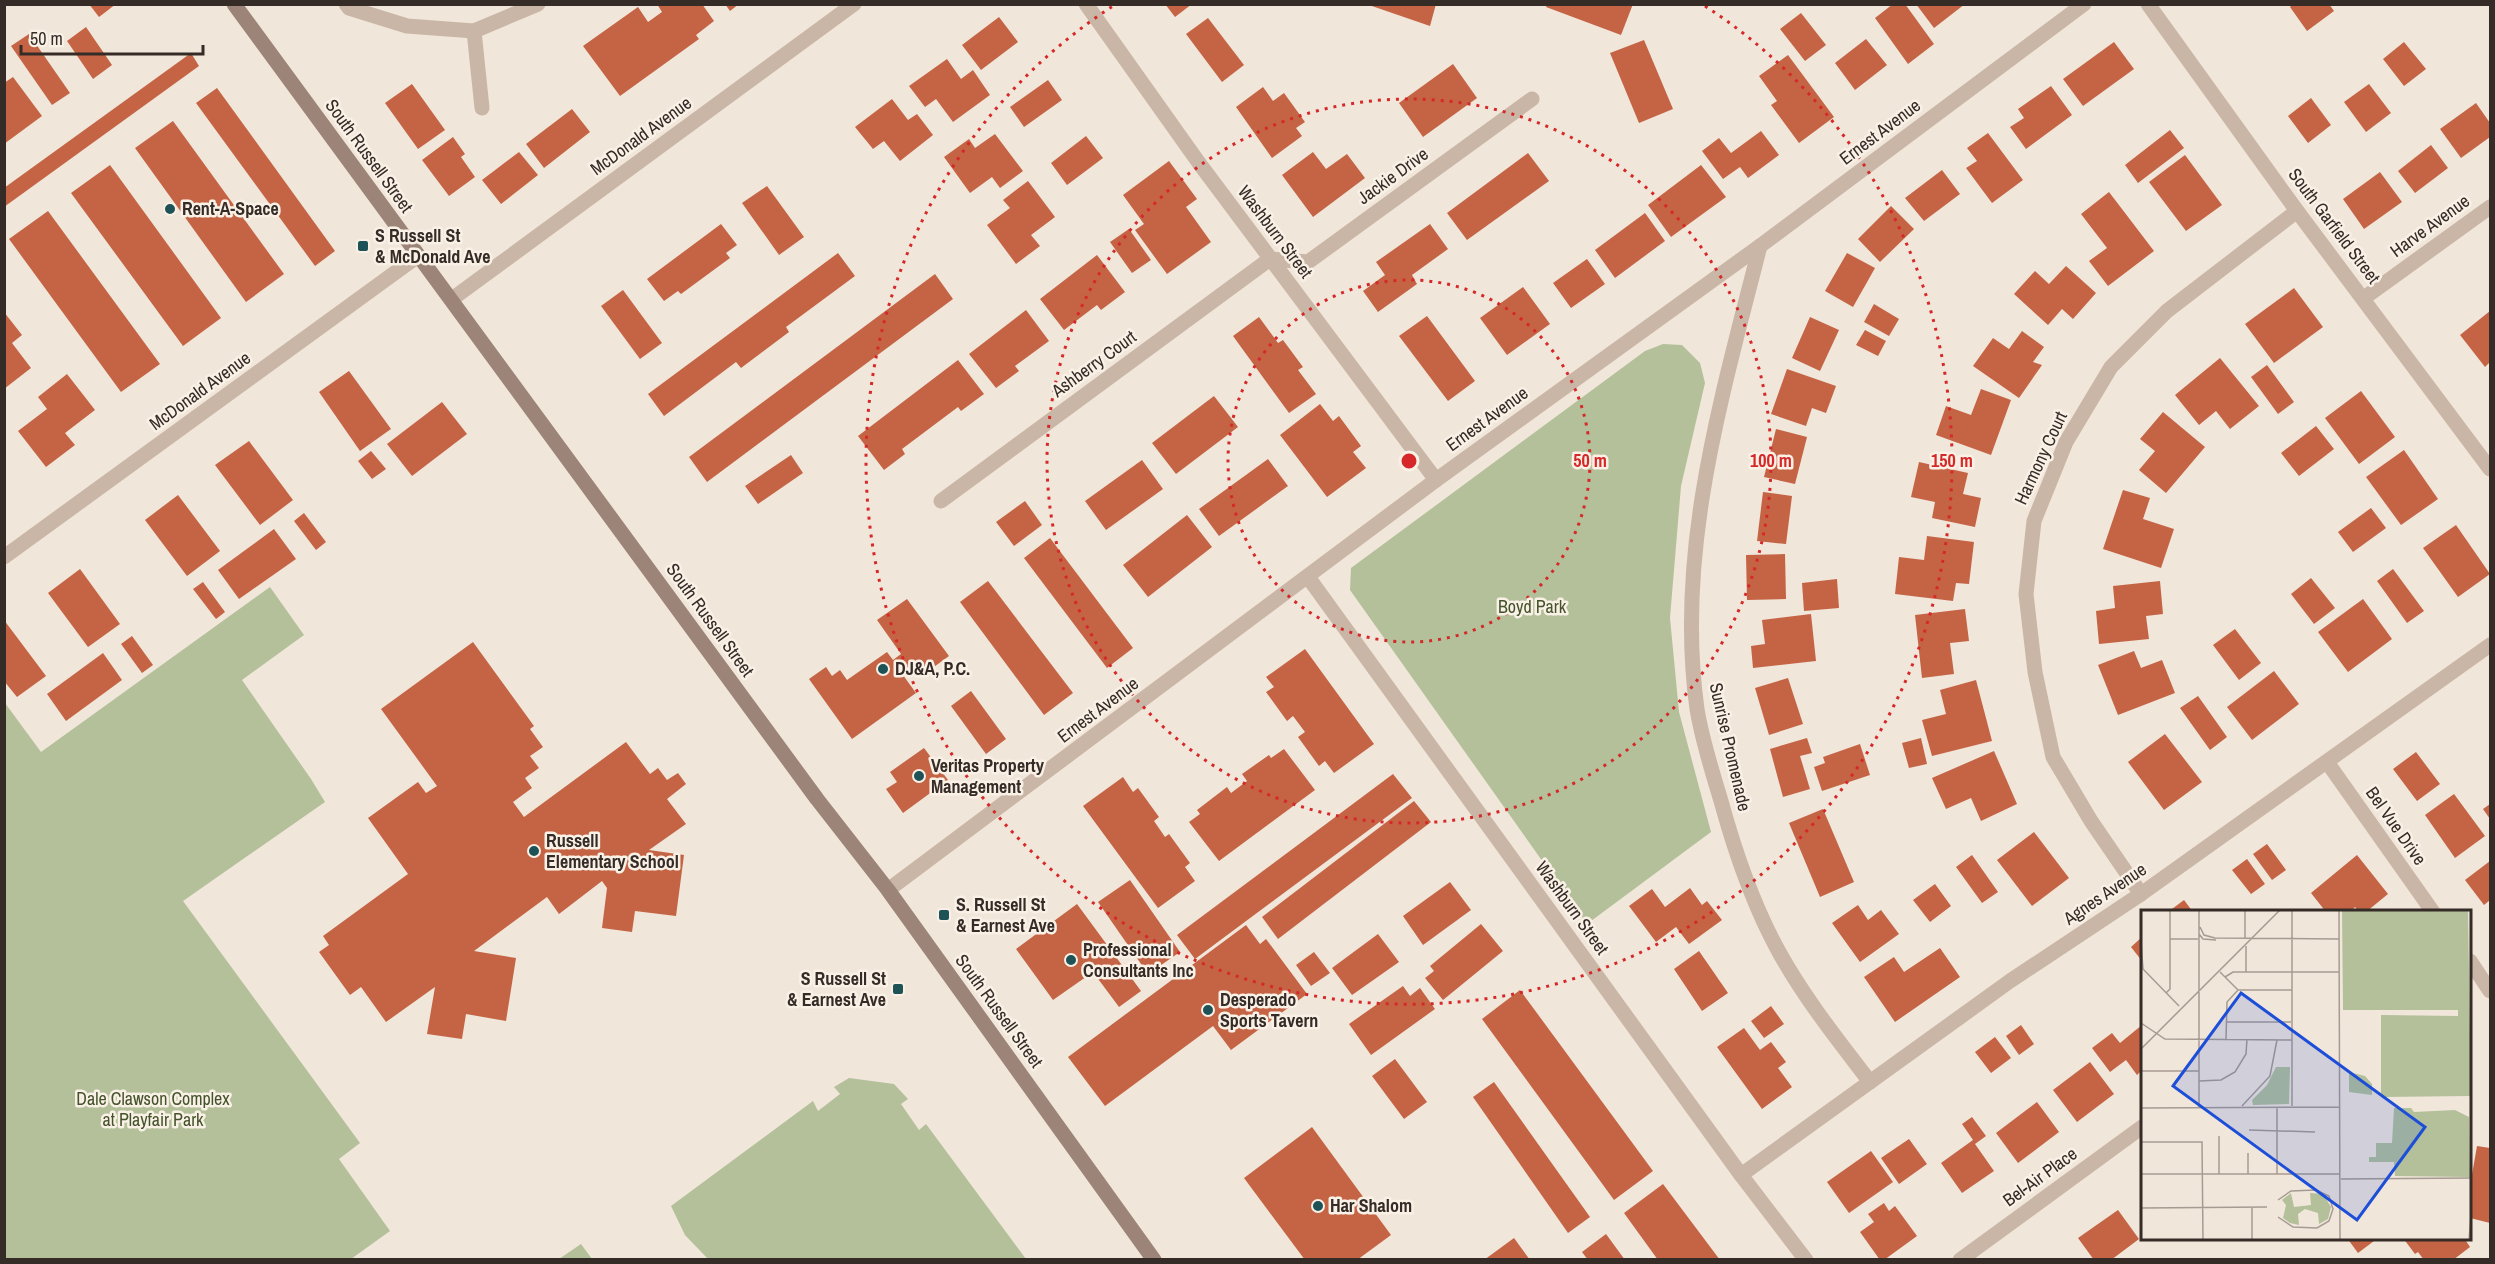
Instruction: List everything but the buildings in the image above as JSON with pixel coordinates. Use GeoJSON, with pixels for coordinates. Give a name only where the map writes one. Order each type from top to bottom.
{"type":"FeatureCollection","features":[{"type":"Feature","properties":{"kind":"main road","name":"South Russell Street"},"geometry":{"type":"LineString","coordinates":[[234,4],[817,799],[888,891],[1154,1260]]}},
{"type":"Feature","properties":{"kind":"street"},"geometry":{"type":"LineString","coordinates":[[346,4],[349,8],[407,26],[474,31],[538,4]]}},
{"type":"Feature","properties":{"kind":"street","name":"McDonald Avenue"},"geometry":{"type":"LineString","coordinates":[[452,299],[854,4]]}},
{"type":"Feature","properties":{"kind":"street","name":"Washburn Street"},"geometry":{"type":"LineString","coordinates":[[1086,4],[1270,259],[1436,480]]}},
{"type":"Feature","properties":{"kind":"street","name":"Ernest Avenue"},"geometry":{"type":"LineString","coordinates":[[888,891],[1436,480],[1760,246],[2084,4]]}},
{"type":"Feature","properties":{"kind":"street","name":"South Garfield Street"},"geometry":{"type":"LineString","coordinates":[[2148,4],[2297,211],[2490,469]]}},
{"type":"Feature","properties":{"kind":"street"},"geometry":{"type":"LineString","coordinates":[[474,31],[482,108]]}},
{"type":"Feature","properties":{"kind":"street","name":"Jackie Drive"},"geometry":{"type":"LineString","coordinates":[[1270,259],[1308,262],[1532,99]]}},
{"type":"Feature","properties":{"kind":"street","name":"Harve Avenue"},"geometry":{"type":"LineString","coordinates":[[2364,298],[2490,207]]}},
{"type":"Feature","properties":{"kind":"street","name":"Harmony Court"},"geometry":{"type":"LineString","coordinates":[[2141,894],[2091,821],[2053,757],[2035,672],[2026,594],[2034,521],[2066,442],[2111,367],[2167,311],[2297,211]]}},
{"type":"Feature","properties":{"kind":"street","name":"Sunrise Promenade"},"geometry":{"type":"LineString","coordinates":[[1760,246],[1714,426],[1705,478],[1691,625],[1698,710],[1733,845],[1779,951],[1815,1008],[1870,1082]]}},
{"type":"Feature","properties":{"kind":"street","name":"McDonald Avenue"},"geometry":{"type":"LineString","coordinates":[[4,557],[418,256]]}},
{"type":"Feature","properties":{"kind":"street","name":"Ashberry Court"},"geometry":{"type":"LineString","coordinates":[[941,501],[1270,259]]}},
{"type":"Feature","properties":{"kind":"street","name":"Washburn Street"},"geometry":{"type":"LineString","coordinates":[[1308,577],[1741,1175],[1806,1260]]}},
{"type":"Feature","properties":{"kind":"street","name":"Agnes Avenue"},"geometry":{"type":"LineString","coordinates":[[1741,1175],[2010,981],[2141,894],[2490,645]]}},
{"type":"Feature","properties":{"kind":"street","name":"Bel Vue Drive"},"geometry":{"type":"LineString","coordinates":[[2327,762],[2432,910]]}},
{"type":"Feature","properties":{"kind":"street"},"geometry":{"type":"LineString","coordinates":[[2471,965],[2490,991]]}},
{"type":"Feature","properties":{"kind":"street","name":"Bel-Air Place"},"geometry":{"type":"LineString","coordinates":[[1960,1260],[2141,1128]]}},
{"type":"Feature","properties":{"kind":"green space","name":"Boyd Park"},"geometry":{"type":"Polygon","coordinates":[[[1663,344],[1682,345],[1700,363],[1705,383],[1681,486],[1670,618],[1679,712],[1711,832],[1587,924],[1350,590],[1351,568],[1645,351],[1663,344]]]}},
{"type":"Feature","properties":{"kind":"green space","name":"Dale Clawson Complex at Playfair Park"},"geometry":{"type":"Polygon","coordinates":[[[270,587],[304,635],[242,680],[325,802],[183,901],[360,1143],[339,1159],[390,1231],[351,1259],[5,1259],[5,703],[41,752],[270,587]]]}},
{"type":"Feature","properties":{"kind":"green space"},"geometry":{"type":"Polygon","coordinates":[[[849,1078],[894,1084],[908,1099],[901,1104],[919,1130],[926,1124],[1026,1259],[708,1259],[685,1235],[671,1206],[813,1101],[818,1111],[840,1094],[834,1087],[849,1078]]]}},
{"type":"Feature","properties":{"kind":"green space"},"geometry":{"type":"Polygon","coordinates":[[[581,1244],[592,1259],[559,1259],[581,1244]]]}},
{"type":"Feature","properties":{"kind":"place","name":"Rent-A-Space"},"geometry":{"type":"Point","coordinates":[170,209]}},
{"type":"Feature","properties":{"kind":"place","name":"S Russell St & McDonald Ave"},"geometry":{"type":"Point","coordinates":[363,246]}},
{"type":"Feature","properties":{"kind":"place","name":"DJ&A, P.C."},"geometry":{"type":"Point","coordinates":[883,669]}},
{"type":"Feature","properties":{"kind":"place","name":"Veritas Property Management"},"geometry":{"type":"Point","coordinates":[919,776]}},
{"type":"Feature","properties":{"kind":"place","name":"Russell Elementary School"},"geometry":{"type":"Point","coordinates":[534,851]}},
{"type":"Feature","properties":{"kind":"place","name":"S. Russell St & Earnest Ave"},"geometry":{"type":"Point","coordinates":[944,915]}},
{"type":"Feature","properties":{"kind":"place","name":"Professional Consultants Inc"},"geometry":{"type":"Point","coordinates":[1071,960]}},
{"type":"Feature","properties":{"kind":"place","name":"S Russell St & Earnest Ave"},"geometry":{"type":"Point","coordinates":[898,989]}},
{"type":"Feature","properties":{"kind":"place","name":"Desperado Sports Tavern"},"geometry":{"type":"Point","coordinates":[1208,1010]}},
{"type":"Feature","properties":{"kind":"place","name":"Har Shalom"},"geometry":{"type":"Point","coordinates":[1318,1206]}}]}
